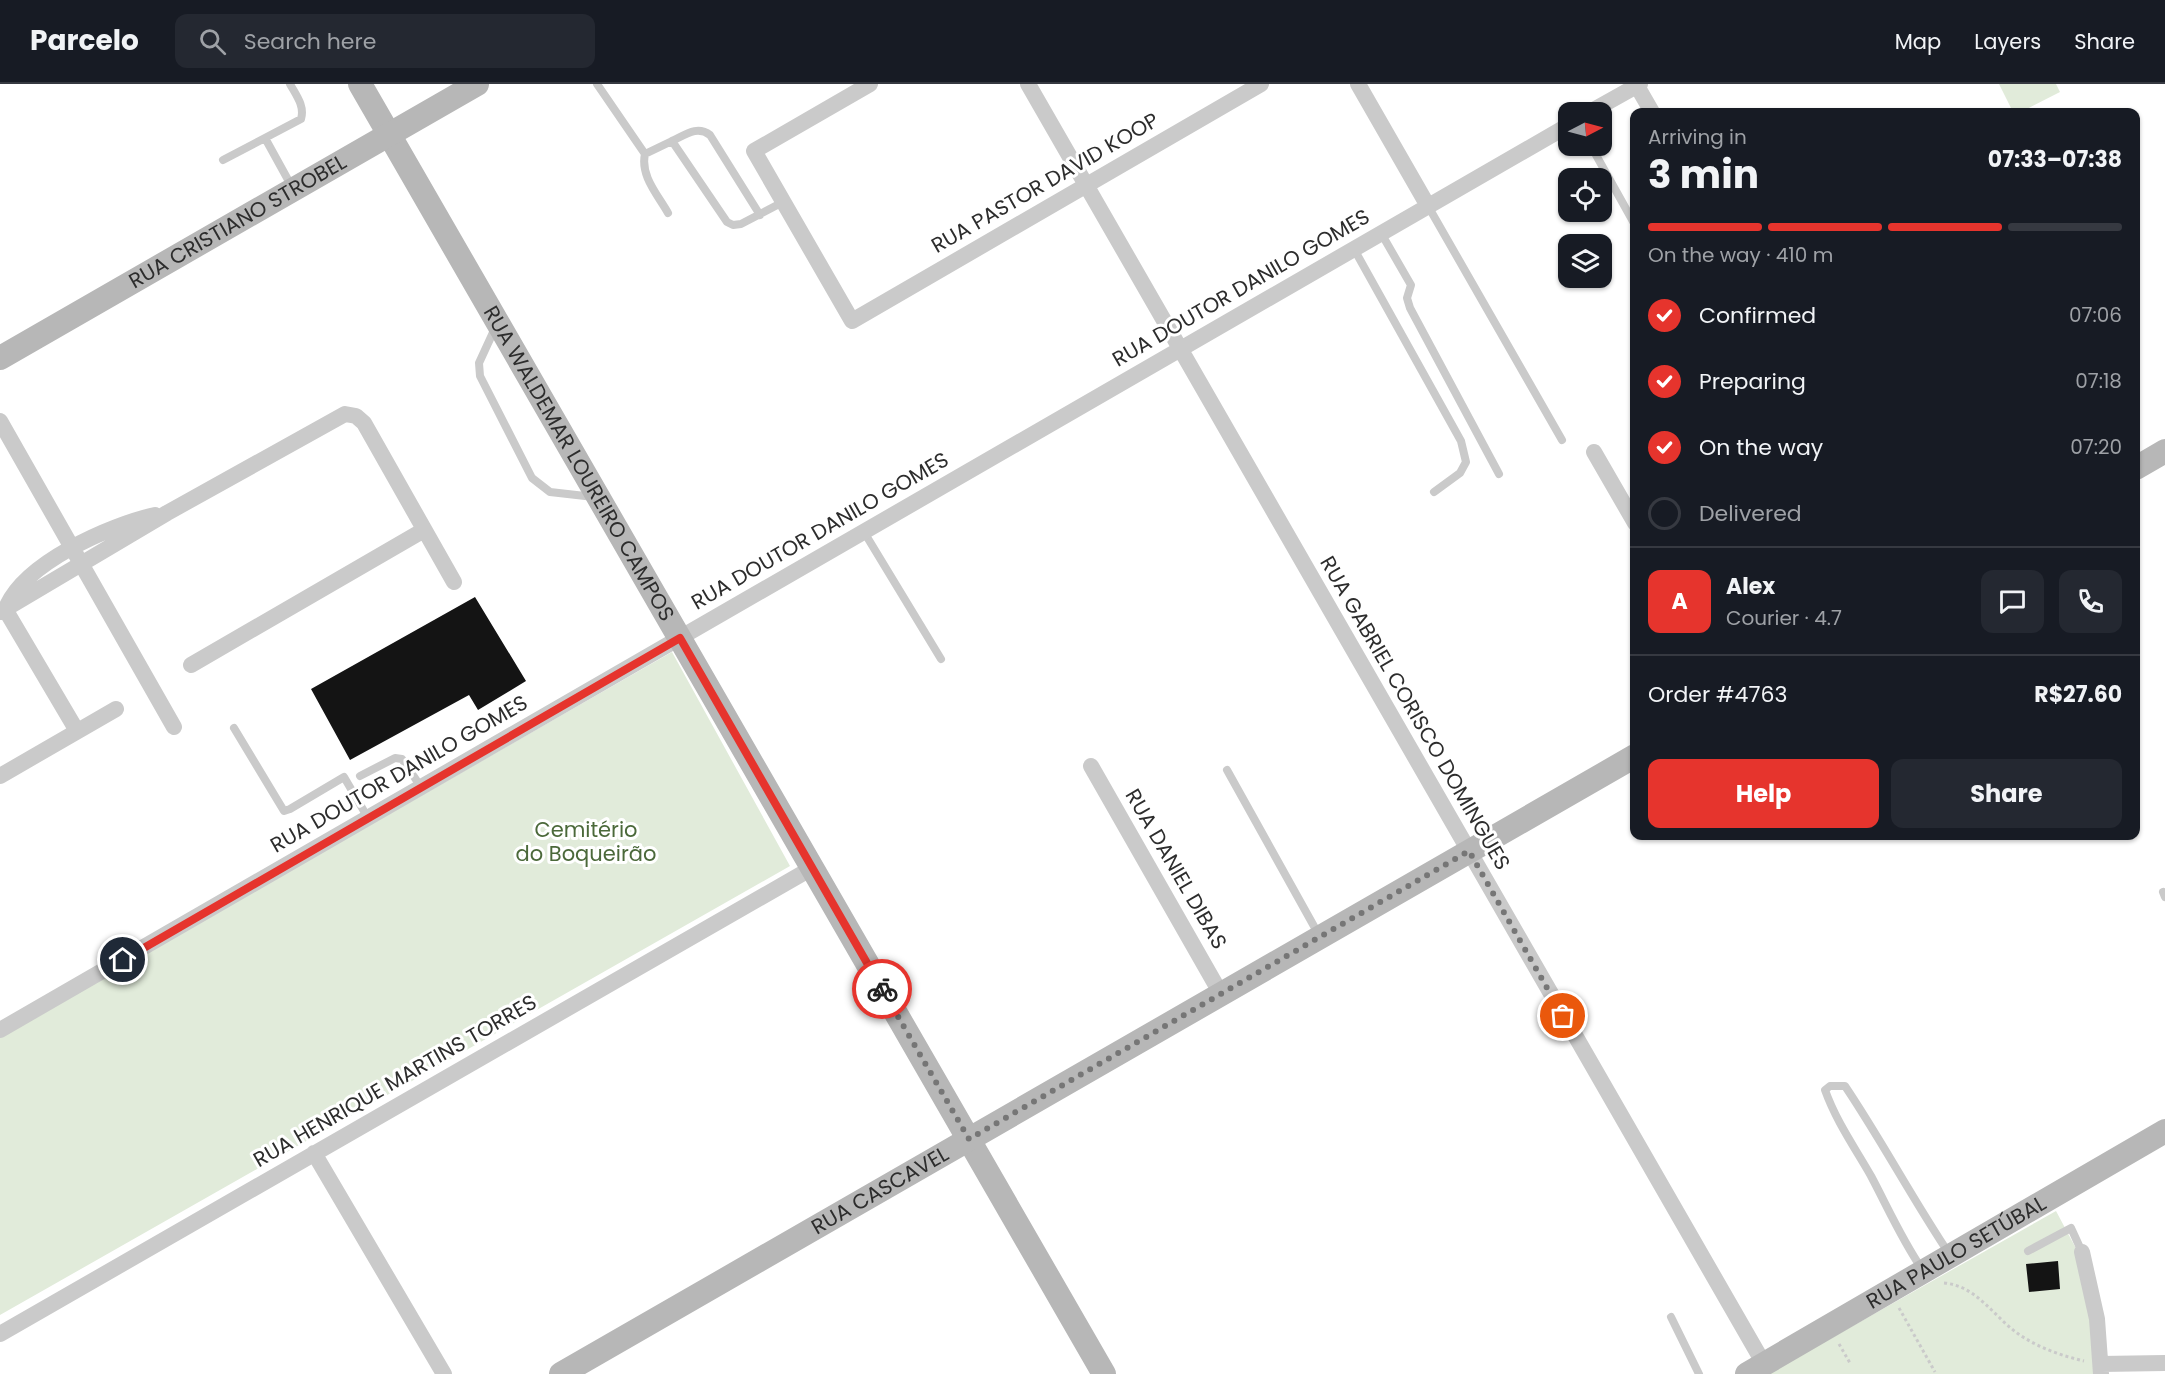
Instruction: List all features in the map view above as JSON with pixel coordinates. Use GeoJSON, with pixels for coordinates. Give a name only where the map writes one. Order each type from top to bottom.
{"type":"FeatureCollection","features":[{"type":"Feature","properties":{"kind":"main road","name":"RUA WALDEMAR LOUREIRO CAMPOS"},"geometry":{"type":"LineString","coordinates":[[360,84],[1104,1374]]}},
{"type":"Feature","properties":{"kind":"main road","name":"RUA CRISTIANO STROBEL"},"geometry":{"type":"LineString","coordinates":[[0,358],[477,84]]}},
{"type":"Feature","properties":{"kind":"main road"},"geometry":{"type":"LineString","coordinates":[[2140,466],[2165,451]]}},
{"type":"Feature","properties":{"kind":"main road","name":"RUA CASCAVEL"},"geometry":{"type":"LineString","coordinates":[[561,1374],[1630,759]]}},
{"type":"Feature","properties":{"kind":"main road","name":"RUA PAULO SETÚBAL"},"geometry":{"type":"LineString","coordinates":[[1755,1369],[1889,1292],[1933,1278],[1951,1256],[2165,1131]]}},
{"type":"Feature","properties":{"kind":"street"},"geometry":{"type":"LineString","coordinates":[[783,202],[754,151],[870,84]]}},
{"type":"Feature","properties":{"kind":"street","name":"RUA GABRIEL CORISCO DOMINGUES"},"geometry":{"type":"LineString","coordinates":[[1028,84],[1469,851],[1755,1369]]}},
{"type":"Feature","properties":{"kind":"street","name":"RUA PASTOR DAVID KOOP"},"geometry":{"type":"LineString","coordinates":[[783,202],[852,321],[1261,84]]}},
{"type":"Feature","properties":{"kind":"street"},"geometry":{"type":"LineString","coordinates":[[1358,84],[1428,206]]}},
{"type":"Feature","properties":{"kind":"street"},"geometry":{"type":"LineString","coordinates":[[1608,102],[1638,85],[1650,108]]}},
{"type":"Feature","properties":{"kind":"street","name":"RUA DOUTOR DANILO GOMES"},"geometry":{"type":"LineString","coordinates":[[0,1030],[1558,131]]}},
{"type":"Feature","properties":{"kind":"street"},"geometry":{"type":"LineString","coordinates":[[3,610],[167,513],[345,414],[356,416],[364,423],[454,582]]}},
{"type":"Feature","properties":{"kind":"street"},"geometry":{"type":"LineString","coordinates":[[0,421],[174,727]]}},
{"type":"Feature","properties":{"kind":"street"},"geometry":{"type":"LineString","coordinates":[[1594,452],[1630,514]]}},
{"type":"Feature","properties":{"kind":"street"},"geometry":{"type":"LineString","coordinates":[[3,610],[12,594],[23,582],[72,548],[112,526],[167,513]]}},
{"type":"Feature","properties":{"kind":"street"},"geometry":{"type":"LineString","coordinates":[[192,665],[424,530]]}},
{"type":"Feature","properties":{"kind":"street"},"geometry":{"type":"LineString","coordinates":[[3,610],[77,731]]}},
{"type":"Feature","properties":{"kind":"street"},"geometry":{"type":"LineString","coordinates":[[0,776],[116,709]]}},
{"type":"Feature","properties":{"kind":"street","name":"RUA DANIEL DIBAS"},"geometry":{"type":"LineString","coordinates":[[1091,766],[1221,994]]}},
{"type":"Feature","properties":{"kind":"street","name":"RUA HENRIQUE MARTINS TORRES"},"geometry":{"type":"LineString","coordinates":[[0,1334],[812,868]]}},
{"type":"Feature","properties":{"kind":"street"},"geometry":{"type":"LineString","coordinates":[[314,1154],[444,1374]]}},
{"type":"Feature","properties":{"kind":"street"},"geometry":{"type":"LineString","coordinates":[[2082,1252],[2093,1292],[2101,1369],[2165,1363]]}},
{"type":"Feature","properties":{"kind":"lane"},"geometry":{"type":"LineString","coordinates":[[223,160],[300,119],[303,112],[301,104],[290,84]]}},
{"type":"Feature","properties":{"kind":"lane"},"geometry":{"type":"LineString","coordinates":[[597,84],[645,154],[645,174],[668,213]]}},
{"type":"Feature","properties":{"kind":"lane"},"geometry":{"type":"LineString","coordinates":[[645,154],[695,130],[704,130],[710,135],[760,215]]}},
{"type":"Feature","properties":{"kind":"lane"},"geometry":{"type":"LineString","coordinates":[[265,138],[293,189]]}},
{"type":"Feature","properties":{"kind":"lane"},"geometry":{"type":"LineString","coordinates":[[672,141],[727,222],[733,225],[741,224],[783,202]]}},
{"type":"Feature","properties":{"kind":"lane"},"geometry":{"type":"LineString","coordinates":[[1597,156],[1630,216]]}},
{"type":"Feature","properties":{"kind":"lane"},"geometry":{"type":"LineString","coordinates":[[1428,206],[1449,238],[1562,440]]}},
{"type":"Feature","properties":{"kind":"lane"},"geometry":{"type":"LineString","coordinates":[[1381,233],[1411,285],[1407,298],[1410,308],[1499,474]]}},
{"type":"Feature","properties":{"kind":"lane"},"geometry":{"type":"LineString","coordinates":[[1354,249],[1461,441],[1466,462],[1460,473],[1434,492]]}},
{"type":"Feature","properties":{"kind":"lane"},"geometry":{"type":"LineString","coordinates":[[498,323],[479,363],[480,376],[532,478],[550,492],[598,497]]}},
{"type":"Feature","properties":{"kind":"lane"},"geometry":{"type":"LineString","coordinates":[[864,532],[941,659]]}},
{"type":"Feature","properties":{"kind":"lane"},"geometry":{"type":"LineString","coordinates":[[234,728],[284,811],[299,805],[344,777],[369,819]]}},
{"type":"Feature","properties":{"kind":"lane"},"geometry":{"type":"LineString","coordinates":[[360,776],[395,758],[406,762],[421,787]]}},
{"type":"Feature","properties":{"kind":"lane"},"geometry":{"type":"LineString","coordinates":[[1227,770],[1320,937]]}},
{"type":"Feature","properties":{"kind":"lane"},"geometry":{"type":"LineString","coordinates":[[1933,1278],[1902,1240],[1872,1178],[1841,1125],[1825,1090],[1830,1086],[1845,1086],[1867,1118],[1916,1204],[1951,1256]]}},
{"type":"Feature","properties":{"kind":"lane"},"geometry":{"type":"LineString","coordinates":[[2028,1251],[2071,1228],[2082,1252]]}},
{"type":"Feature","properties":{"kind":"lane"},"geometry":{"type":"LineString","coordinates":[[1671,1317],[1699,1374]]}},
{"type":"Feature","properties":{"kind":"path"},"geometry":{"type":"LineString","coordinates":[[1933,1278],[1957,1284],[1975,1294],[2022,1337],[2060,1356],[2101,1369]]}},
{"type":"Feature","properties":{"kind":"path"},"geometry":{"type":"LineString","coordinates":[[1889,1292],[1935,1372]]}},
{"type":"Feature","properties":{"kind":"path"},"geometry":{"type":"LineString","coordinates":[[1838,1342],[1850,1363]]}},
{"type":"Feature","properties":{"kind":"green space"},"geometry":{"type":"Polygon","coordinates":[[[1999,84],[2056,84],[2060,92],[2029,108],[2011,108],[1999,84]]]}},
{"type":"Feature","properties":{"kind":"green space","name":"Cemitério do Boqueirão"},"geometry":{"type":"Polygon","coordinates":[[[672,652],[790,866],[0,1315],[0,1037],[672,652]]]}},
{"type":"Feature","properties":{"kind":"green space"},"geometry":{"type":"Polygon","coordinates":[[[2056,1211],[2080,1256],[2088,1287],[2095,1374],[1768,1374],[2056,1211]]]}},
{"type":"Feature","properties":{"kind":"building"},"geometry":{"type":"Polygon","coordinates":[[[475,597],[526,681],[478,710],[469,695],[350,760],[311,689],[475,597]]]}},
{"type":"Feature","properties":{"kind":"building"},"geometry":{"type":"Polygon","coordinates":[[[2058,1261],[2060,1289],[2029,1292],[2026,1264],[2058,1261]]]}},
{"type":"Feature","properties":{"kind":"way so far"},"geometry":{"type":"LineString","coordinates":[[882,989],[969,1139],[1469,851],[1563,1016]]}},
{"type":"Feature","properties":{"kind":"route"},"geometry":{"type":"LineString","coordinates":[[123,960],[680,638],[882,989]]}}]}
